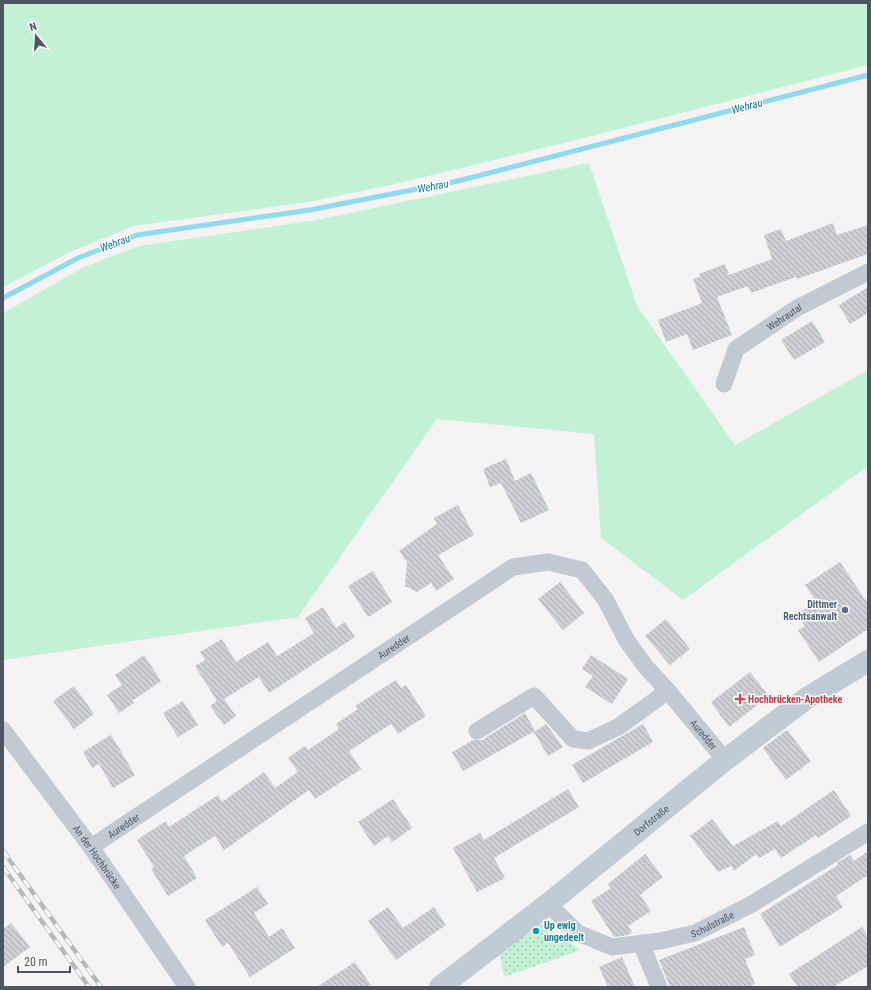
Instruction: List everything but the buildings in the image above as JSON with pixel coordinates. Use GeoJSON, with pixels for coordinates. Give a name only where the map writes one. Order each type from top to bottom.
{"type":"FeatureCollection","features":[{"type":"Feature","properties":{"kind":"main road","name":"Dorfstraße"},"geometry":{"type":"LineString","coordinates":[[440,987],[548,904],[725,760],[807,698],[868,661]]}},
{"type":"Feature","properties":{"kind":"street","name":"Wehrautal"},"geometry":{"type":"LineString","coordinates":[[724,384],[736,349],[797,308],[868,272]]}},
{"type":"Feature","properties":{"kind":"street","name":"Auredder"},"geometry":{"type":"LineString","coordinates":[[91,848],[513,567],[548,562],[582,570],[605,599],[626,641],[646,667],[668,691],[725,760]]}},
{"type":"Feature","properties":{"kind":"street"},"geometry":{"type":"LineString","coordinates":[[476,731],[534,696],[573,739],[588,741],[618,727],[668,691]]}},
{"type":"Feature","properties":{"kind":"street","name":"An der Hochbrücke"},"geometry":{"type":"LineString","coordinates":[[3,730],[91,848],[187,987]]}},
{"type":"Feature","properties":{"kind":"street","name":"Schulstraße"},"geometry":{"type":"LineString","coordinates":[[548,904],[578,933],[612,946],[641,943],[696,933],[752,904],[868,832]]}},
{"type":"Feature","properties":{"kind":"street"},"geometry":{"type":"LineString","coordinates":[[641,943],[659,987]]}},
{"type":"Feature","properties":{"kind":"green space"},"geometry":{"type":"Polygon","coordinates":[[[3,3],[868,3],[868,65],[584,138],[391,185],[308,202],[134,226],[72,251],[3,287],[3,3]]]}},
{"type":"Feature","properties":{"kind":"green space"},"geometry":{"type":"Polygon","coordinates":[[[589,163],[637,306],[735,445],[868,370],[868,466],[683,600],[601,538],[594,434],[437,419],[298,617],[3,660],[3,313],[84,267],[139,246],[317,220],[589,163]]]}},
{"type":"Feature","properties":{"kind":"green space"},"geometry":{"type":"Polygon","coordinates":[[[535,921],[581,950],[504,977],[499,948],[535,921]]]}},
{"type":"Feature","properties":{"kind":"waterway","name":"Wehrau"},"geometry":{"type":"LineString","coordinates":[[3,298],[78,258],[137,235],[310,210],[458,181],[868,75]]}},
{"type":"Feature","properties":{"kind":"railway"},"geometry":{"type":"LineString","coordinates":[[3,851],[101,987]]}},
{"type":"Feature","properties":{"kind":"railway"},"geometry":{"type":"LineString","coordinates":[[3,867],[89,987]]}},
{"type":"Feature","properties":{"kind":"place","name":"Dittmer Rechtsanwalt"},"geometry":{"type":"Point","coordinates":[845,610]}},
{"type":"Feature","properties":{"kind":"place","name":"Hochbrücken-Apotheke"},"geometry":{"type":"Point","coordinates":[740,699]}},
{"type":"Feature","properties":{"kind":"place","name":"Up ewig ungedeelt"},"geometry":{"type":"Point","coordinates":[536,931]}}]}
